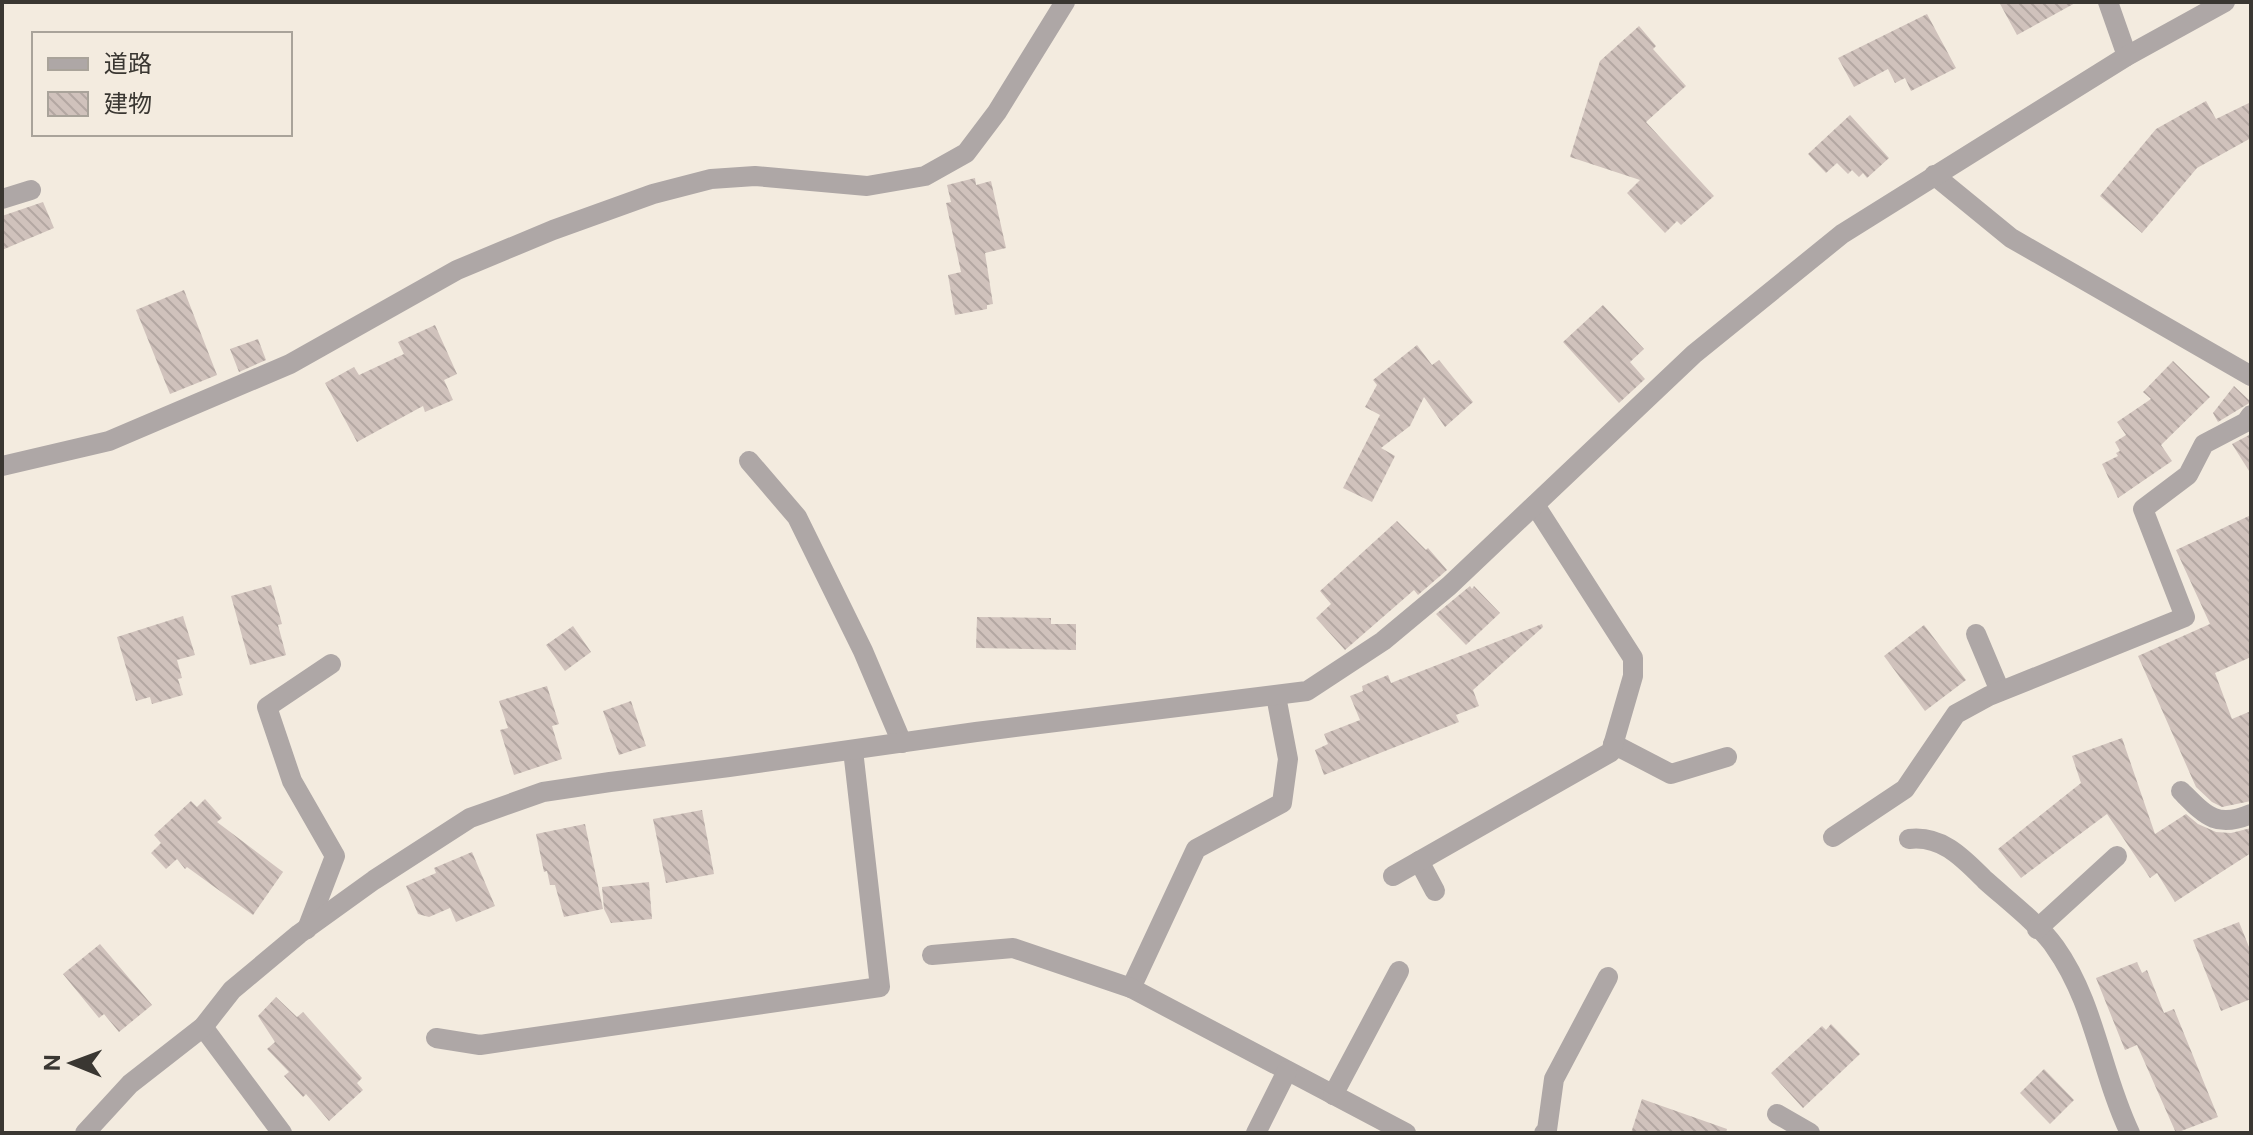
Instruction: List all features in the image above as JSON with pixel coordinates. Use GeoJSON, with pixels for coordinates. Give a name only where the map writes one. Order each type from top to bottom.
{"type":"FeatureCollection","features":[{"type":"Feature","properties":{"kind":"street"},"geometry":{"type":"LineString","coordinates":[[2,466],[109,441],[290,364],[457,270],[553,230],[653,194],[711,179],[755,176],[867,186],[925,176],[966,153],[1005,100],[1065,2]]}},
{"type":"Feature","properties":{"kind":"street"},"geometry":{"type":"LineString","coordinates":[[2108,2],[2127,56]]}},
{"type":"Feature","properties":{"kind":"street"},"geometry":{"type":"LineString","coordinates":[[85,1133],[130,1084],[203,1027],[232,990],[374,880],[470,818],[543,792],[1307,691],[1383,641],[1449,586],[1694,354],[1842,234],[2127,56],[2225,2]]}},
{"type":"Feature","properties":{"kind":"street"},"geometry":{"type":"LineString","coordinates":[[1934,175],[2011,238],[2251,376]]}},
{"type":"Feature","properties":{"kind":"street"},"geometry":{"type":"LineString","coordinates":[[2,199],[31,190]]}},
{"type":"Feature","properties":{"kind":"street"},"geometry":{"type":"LineString","coordinates":[[1833,837],[1905,789],[1956,714],[2000,691],[2185,617],[2143,509],[2188,475],[2204,444],[2246,422],[2251,415]]}},
{"type":"Feature","properties":{"kind":"street"},"geometry":{"type":"LineString","coordinates":[[749,461],[797,517],[863,651],[902,743]]}},
{"type":"Feature","properties":{"kind":"street"},"geometry":{"type":"LineString","coordinates":[[1393,876],[1611,752],[1633,676],[1633,658],[1535,505]]}},
{"type":"Feature","properties":{"kind":"street"},"geometry":{"type":"LineString","coordinates":[[1976,634],[2000,691]]}},
{"type":"Feature","properties":{"kind":"street"},"geometry":{"type":"LineString","coordinates":[[307,929],[335,856],[292,781],[267,707],[331,664]]}},
{"type":"Feature","properties":{"kind":"street"},"geometry":{"type":"LineString","coordinates":[[1131,988],[1196,849],[1282,803],[1288,759],[1276,696]]}},
{"type":"Feature","properties":{"kind":"street"},"geometry":{"type":"LineString","coordinates":[[1613,744],[1671,774],[1727,757]]}},
{"type":"Feature","properties":{"kind":"street"},"geometry":{"type":"LineString","coordinates":[[436,1038],[480,1045],[880,987],[853,750]]}},
{"type":"Feature","properties":{"kind":"street"},"geometry":{"type":"LineString","coordinates":[[2181,791],[2208,818],[2233,822],[2251,814]]}},
{"type":"Feature","properties":{"kind":"street"},"geometry":{"type":"LineString","coordinates":[[1909,839],[1922,837],[1952,848],[2054,945],[2077,984],[2105,1062],[2116,1104],[2130,1133]]}},
{"type":"Feature","properties":{"kind":"street"},"geometry":{"type":"LineString","coordinates":[[2037,929],[2117,856]]}},
{"type":"Feature","properties":{"kind":"street"},"geometry":{"type":"LineString","coordinates":[[1419,861],[1435,891]]}},
{"type":"Feature","properties":{"kind":"street"},"geometry":{"type":"LineString","coordinates":[[932,955],[1013,948],[1131,988],[1406,1133]]}},
{"type":"Feature","properties":{"kind":"street"},"geometry":{"type":"LineString","coordinates":[[1333,1095],[1399,971]]}},
{"type":"Feature","properties":{"kind":"street"},"geometry":{"type":"LineString","coordinates":[[1544,1133],[1547,1130],[1554,1079],[1608,977]]}},
{"type":"Feature","properties":{"kind":"street"},"geometry":{"type":"LineString","coordinates":[[203,1027],[282,1133]]}},
{"type":"Feature","properties":{"kind":"street"},"geometry":{"type":"LineString","coordinates":[[1256,1133],[1287,1071]]}},
{"type":"Feature","properties":{"kind":"street"},"geometry":{"type":"LineString","coordinates":[[1777,1114],[1810,1133]]}},
{"type":"Feature","properties":{"kind":"building"},"geometry":{"type":"Polygon","coordinates":[[[1999,2],[2077,2],[2017,35],[1999,2]]]}},
{"type":"Feature","properties":{"kind":"building"},"geometry":{"type":"Polygon","coordinates":[[[1927,14],[1956,68],[1911,91],[1905,78],[1895,83],[1888,69],[1854,87],[1838,58],[1927,14]]]}},
{"type":"Feature","properties":{"kind":"building"},"geometry":{"type":"Polygon","coordinates":[[[1639,26],[1656,46],[1653,49],[1686,86],[1646,122],[1714,196],[1681,225],[1677,221],[1665,233],[1627,193],[1640,180],[1570,157],[1600,61],[1639,26]]]}},
{"type":"Feature","properties":{"kind":"building"},"geometry":{"type":"Polygon","coordinates":[[[2206,101],[2216,119],[2251,102],[2251,138],[2197,168],[2142,233],[2100,196],[2156,129],[2206,101]]]}},
{"type":"Feature","properties":{"kind":"building"},"geometry":{"type":"Polygon","coordinates":[[[1850,115],[1889,158],[1867,178],[1863,173],[1859,177],[1852,170],[1848,174],[1837,163],[1826,173],[1808,154],[1850,115]]]}},
{"type":"Feature","properties":{"kind":"building"},"geometry":{"type":"Polygon","coordinates":[[[975,178],[976,185],[991,181],[1006,248],[985,253],[993,304],[987,305],[987,309],[955,315],[948,275],[961,272],[946,203],[951,202],[947,185],[975,178]]]}},
{"type":"Feature","properties":{"kind":"building"},"geometry":{"type":"Polygon","coordinates":[[[43,202],[54,228],[2,250],[2,216],[43,202]]]}},
{"type":"Feature","properties":{"kind":"building"},"geometry":{"type":"Polygon","coordinates":[[[184,290],[217,375],[170,394],[136,310],[184,290]]]}},
{"type":"Feature","properties":{"kind":"building"},"geometry":{"type":"Polygon","coordinates":[[[1603,305],[1644,349],[1630,362],[1645,379],[1619,403],[1563,342],[1603,305]]]}},
{"type":"Feature","properties":{"kind":"building"},"geometry":{"type":"Polygon","coordinates":[[[435,325],[457,374],[444,380],[453,400],[425,412],[423,406],[357,442],[325,383],[354,367],[359,375],[404,354],[398,342],[435,325]]]}},
{"type":"Feature","properties":{"kind":"building"},"geometry":{"type":"Polygon","coordinates":[[[258,339],[266,360],[239,372],[230,349],[258,339]]]}},
{"type":"Feature","properties":{"kind":"building"},"geometry":{"type":"Polygon","coordinates":[[[1417,345],[1432,365],[1439,360],[1473,402],[1445,427],[1424,397],[1410,426],[1381,448],[1395,456],[1372,502],[1343,488],[1380,415],[1365,407],[1377,385],[1373,380],[1417,345]]]}},
{"type":"Feature","properties":{"kind":"building"},"geometry":{"type":"Polygon","coordinates":[[[2173,361],[2210,397],[2161,445],[2172,461],[2118,498],[2102,464],[2118,456],[2116,453],[2120,451],[2115,442],[2126,435],[2117,422],[2151,399],[2143,392],[2173,361]]]}},
{"type":"Feature","properties":{"kind":"building"},"geometry":{"type":"Polygon","coordinates":[[[2234,386],[2251,402],[2218,422],[2213,413],[2234,386]]]}},
{"type":"Feature","properties":{"kind":"building"},"geometry":{"type":"Polygon","coordinates":[[[2251,434],[2251,474],[2232,444],[2251,434]]]}},
{"type":"Feature","properties":{"kind":"building"},"geometry":{"type":"Polygon","coordinates":[[[2251,515],[2251,657],[2215,673],[2232,719],[2251,711],[2251,801],[2222,807],[2196,787],[2138,656],[2210,624],[2176,550],[2251,515]]]}},
{"type":"Feature","properties":{"kind":"building"},"geometry":{"type":"Polygon","coordinates":[[[1397,521],[1426,550],[1428,548],[1447,570],[1418,595],[1414,590],[1345,650],[1316,618],[1331,604],[1320,591],[1397,521]]]}},
{"type":"Feature","properties":{"kind":"building"},"geometry":{"type":"Polygon","coordinates":[[[271,585],[282,624],[278,625],[286,655],[250,665],[231,596],[271,585]]]}},
{"type":"Feature","properties":{"kind":"building"},"geometry":{"type":"Polygon","coordinates":[[[1470,586],[1472,589],[1474,586],[1500,613],[1466,645],[1436,614],[1470,586]]]}},
{"type":"Feature","properties":{"kind":"building"},"geometry":{"type":"Polygon","coordinates":[[[183,616],[195,655],[177,660],[183,695],[152,704],[150,697],[136,701],[117,637],[183,616]]]}},
{"type":"Feature","properties":{"kind":"building"},"geometry":{"type":"Polygon","coordinates":[[[977,617],[1051,618],[1051,624],[1076,624],[1076,650],[976,648],[977,617]]]}},
{"type":"Feature","properties":{"kind":"building"},"geometry":{"type":"Polygon","coordinates":[[[1542,624],[1543,627],[1473,690],[1479,706],[1456,715],[1459,722],[1324,775],[1315,750],[1328,744],[1324,734],[1360,720],[1350,696],[1363,691],[1362,686],[1388,675],[1391,683],[1542,624]]]}},
{"type":"Feature","properties":{"kind":"building"},"geometry":{"type":"Polygon","coordinates":[[[1924,625],[1966,680],[1925,711],[1884,656],[1924,625]]]}},
{"type":"Feature","properties":{"kind":"building"},"geometry":{"type":"Polygon","coordinates":[[[573,626],[591,652],[565,671],[546,645],[573,626]]]}},
{"type":"Feature","properties":{"kind":"building"},"geometry":{"type":"Polygon","coordinates":[[[547,686],[559,724],[552,726],[562,759],[514,775],[500,730],[508,728],[499,701],[547,686]]]}},
{"type":"Feature","properties":{"kind":"building"},"geometry":{"type":"Polygon","coordinates":[[[631,701],[646,746],[619,755],[603,711],[631,701]]]}},
{"type":"Feature","properties":{"kind":"building"},"geometry":{"type":"Polygon","coordinates":[[[2122,738],[2155,834],[2186,814],[2198,824],[2216,832],[2231,833],[2251,828],[2251,853],[2175,902],[2157,873],[2150,878],[2107,814],[2021,878],[1998,849],[2081,783],[2072,756],[2122,738]]]}},
{"type":"Feature","properties":{"kind":"building"},"geometry":{"type":"Polygon","coordinates":[[[205,799],[222,818],[217,822],[283,872],[253,915],[187,867],[185,869],[177,859],[166,869],[151,853],[161,843],[154,835],[191,801],[197,807],[205,799]]]}},
{"type":"Feature","properties":{"kind":"building"},"geometry":{"type":"Polygon","coordinates":[[[702,810],[714,874],[666,883],[653,819],[702,810]]]}},
{"type":"Feature","properties":{"kind":"building"},"geometry":{"type":"Polygon","coordinates":[[[585,824],[603,909],[564,917],[555,885],[550,885],[547,871],[544,872],[536,834],[585,824]]]}},
{"type":"Feature","properties":{"kind":"building"},"geometry":{"type":"Polygon","coordinates":[[[472,852],[495,906],[456,922],[450,908],[429,917],[418,914],[406,886],[436,873],[434,868],[472,852]]]}},
{"type":"Feature","properties":{"kind":"building"},"geometry":{"type":"Polygon","coordinates":[[[649,882],[652,919],[611,923],[604,909],[602,887],[649,882]]]}},
{"type":"Feature","properties":{"kind":"building"},"geometry":{"type":"Polygon","coordinates":[[[2239,922],[2251,952],[2251,999],[2221,1011],[2193,940],[2239,922]]]}},
{"type":"Feature","properties":{"kind":"building"},"geometry":{"type":"Polygon","coordinates":[[[100,944],[152,1005],[119,1032],[104,1014],[99,1018],[63,974],[100,944]]]}},
{"type":"Feature","properties":{"kind":"building"},"geometry":{"type":"Polygon","coordinates":[[[2137,962],[2142,973],[2147,970],[2164,1013],[2174,1009],[2218,1117],[2176,1133],[2137,1045],[2125,1050],[2096,978],[2137,962]]]}},
{"type":"Feature","properties":{"kind":"building"},"geometry":{"type":"Polygon","coordinates":[[[276,997],[297,1017],[303,1012],[362,1078],[357,1083],[363,1090],[329,1121],[306,1094],[303,1097],[284,1076],[289,1072],[267,1049],[275,1042],[258,1016],[276,997]]]}},
{"type":"Feature","properties":{"kind":"building"},"geometry":{"type":"Polygon","coordinates":[[[1831,1024],[1860,1054],[1803,1108],[1771,1073],[1822,1026],[1826,1030],[1831,1024]]]}},
{"type":"Feature","properties":{"kind":"building"},"geometry":{"type":"Polygon","coordinates":[[[2044,1069],[2074,1100],[2050,1124],[2020,1093],[2044,1069]]]}},
{"type":"Feature","properties":{"kind":"building"},"geometry":{"type":"Polygon","coordinates":[[[1642,1099],[1727,1129],[1726,1133],[1631,1133],[1642,1099]]]}}]}
